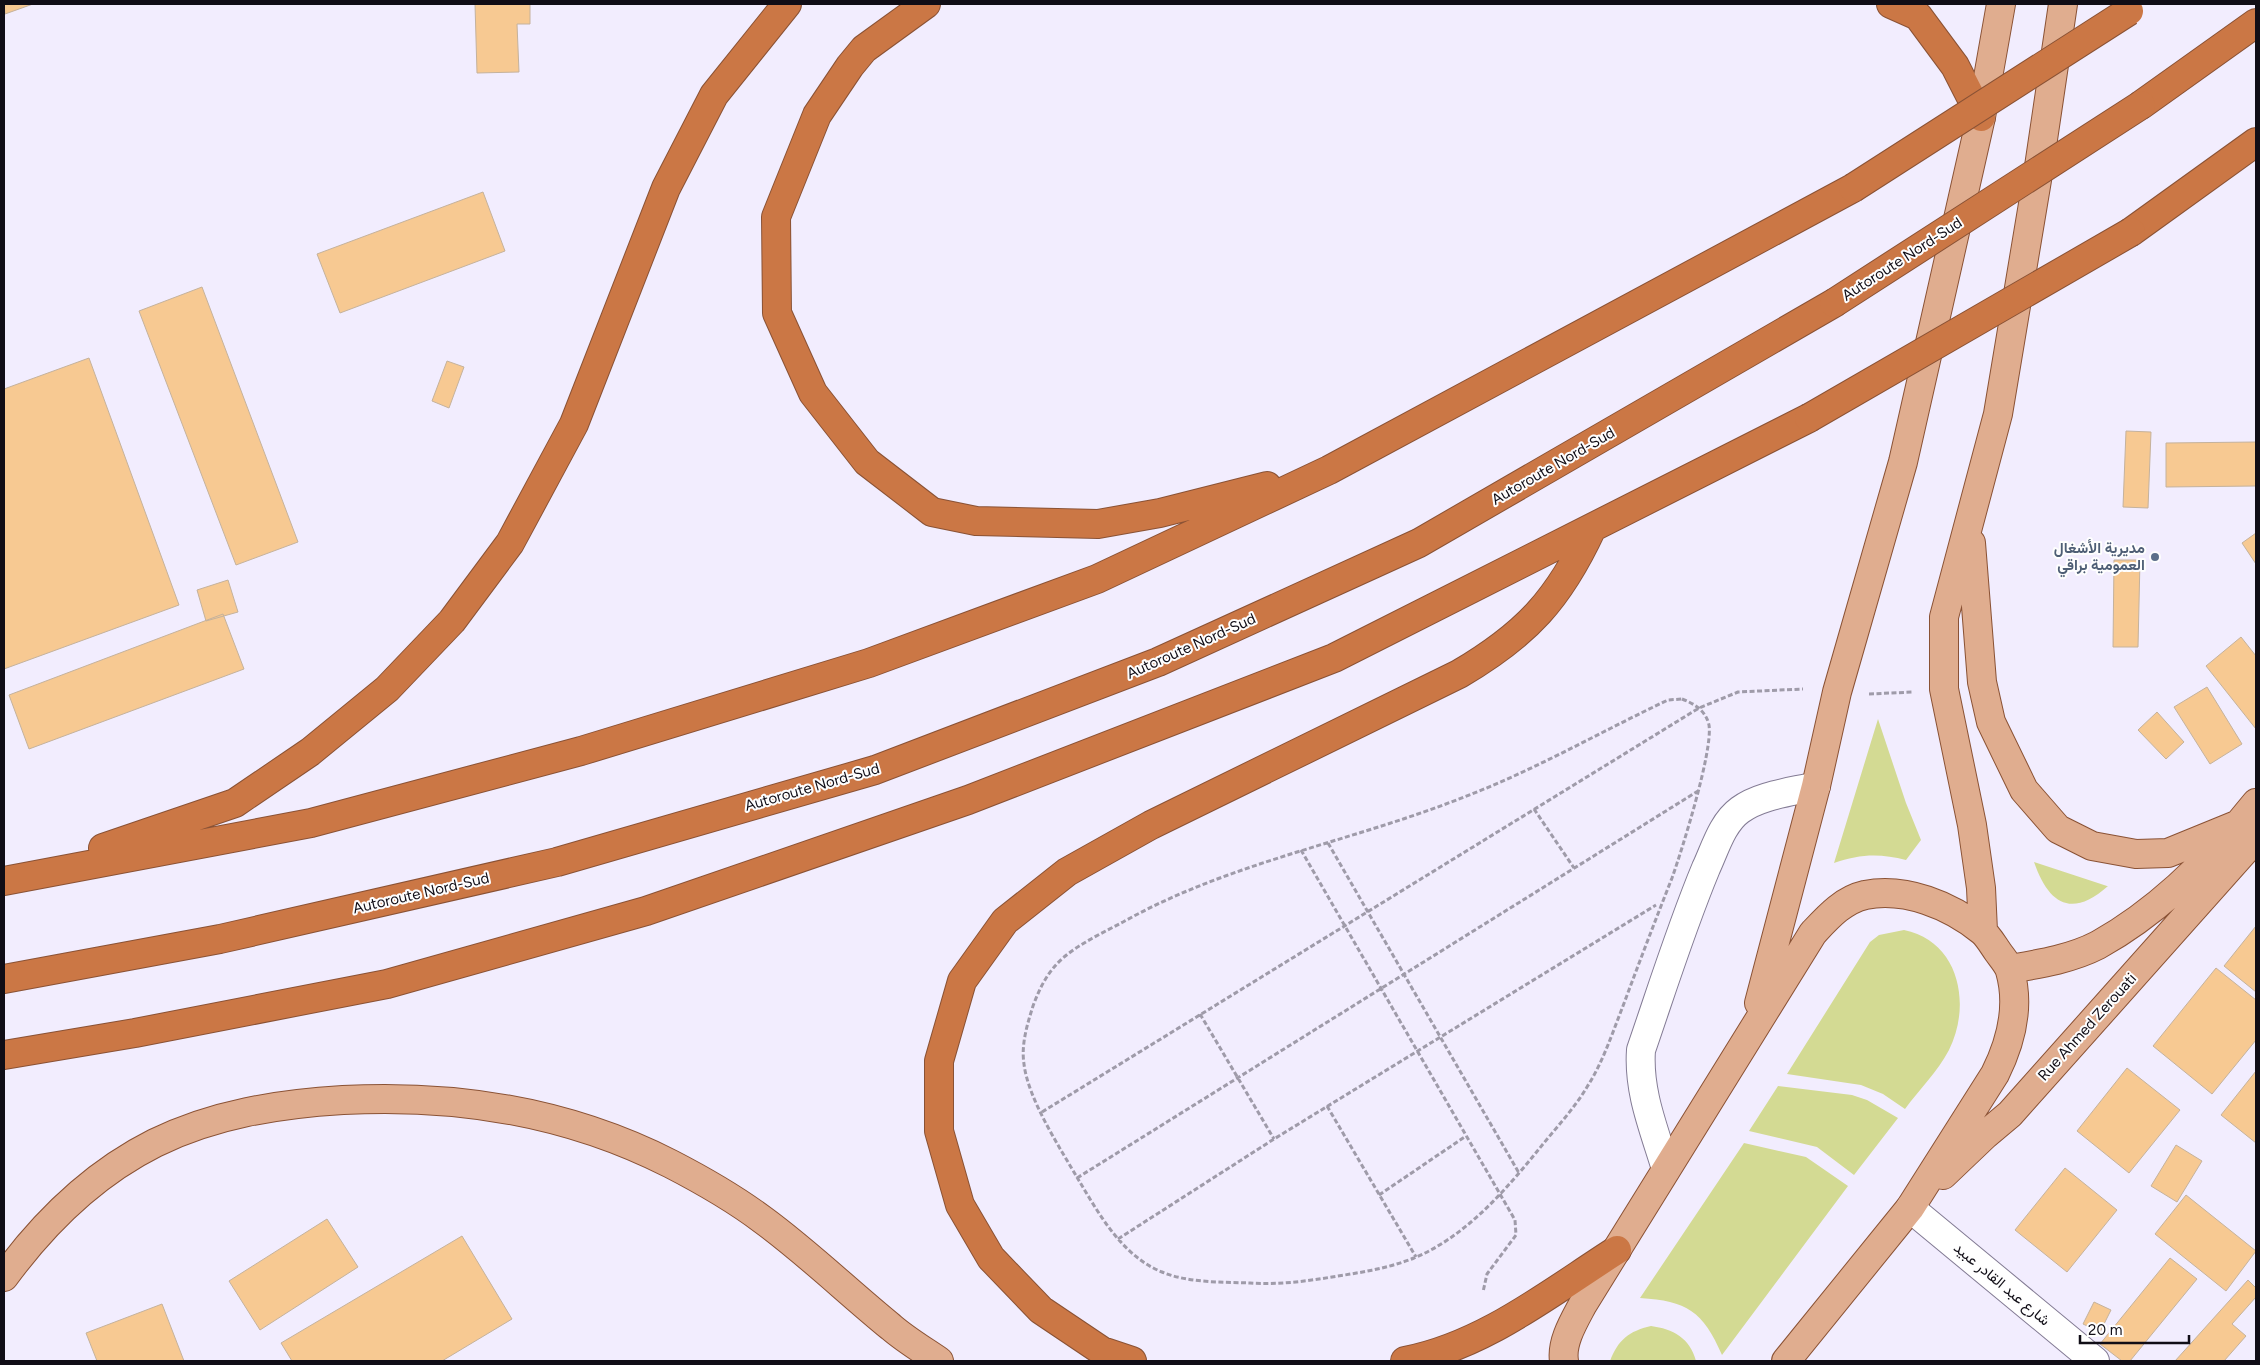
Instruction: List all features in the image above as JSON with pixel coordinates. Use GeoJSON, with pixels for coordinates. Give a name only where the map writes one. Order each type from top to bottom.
{"type":"FeatureCollection","features":[{"type":"Feature","properties":{"kind":"highway"},"geometry":{"type":"LineString","coordinates":[[6,881],[235,804],[310,752],[387,689],[452,622],[510,543],[574,424],[666,188],[714,95],[787,4]]}},
{"type":"Feature","properties":{"kind":"highway"},"geometry":{"type":"LineString","coordinates":[[926,4],[864,49],[850,66],[817,114],[776,217],[777,313],[813,393],[867,462],[932,512],[976,521],[1044,524],[1098,524],[1160,513],[1329,470]]}},
{"type":"Feature","properties":{"kind":"highway"},"geometry":{"type":"LineString","coordinates":[[1891,4],[1918,16],[1955,66],[1981,117]]}},
{"type":"Feature","properties":{"kind":"highway"},"geometry":{"type":"LineString","coordinates":[[6,881],[312,823],[581,751],[869,663],[1097,579],[1329,470],[1852,188],[2133,7]]}},
{"type":"Feature","properties":{"kind":"highway","name":"Autoroute Nord-Sud"},"geometry":{"type":"LineString","coordinates":[[4,979],[220,939],[557,862],[875,770],[1158,662],[1419,543],[1834,303],[2141,105],[2256,22]]}},
{"type":"Feature","properties":{"kind":"highway"},"geometry":{"type":"LineString","coordinates":[[4,1055],[135,1033],[387,984],[646,911],[968,800],[1334,658],[1809,418],[2131,232],[2256,142]]}},
{"type":"Feature","properties":{"kind":"highway"},"geometry":{"type":"LineString","coordinates":[[1132,1361],[1102,1351],[1041,1310],[991,1258],[960,1205],[938,1131],[940,1061],[962,981],[1005,921],[1067,872],[1151,824],[1459,674],[1494,653],[1525,628],[1552,598],[1575,564],[1592,528]]}},
{"type":"Feature","properties":{"kind":"highway"},"geometry":{"type":"LineString","coordinates":[[1405,1361],[1428,1357],[1504,1323],[1617,1250]]}},
{"type":"Feature","properties":{"kind":"main road"},"geometry":{"type":"LineString","coordinates":[[1750,1034],[1816,786],[1837,692],[1903,462],[1981,117],[2001,4]]}},
{"type":"Feature","properties":{"kind":"main road"},"geometry":{"type":"LineString","coordinates":[[1983,931],[1981,888],[1974,841],[1944,689],[1944,617],[1998,414],[2037,180],[2063,4]]}},
{"type":"Feature","properties":{"kind":"main road"},"geometry":{"type":"LineString","coordinates":[[1970,519],[1982,682],[1991,722],[2024,790],[2058,829],[2092,846],[2136,854],[2168,853],[2247,831]]}},
{"type":"Feature","properties":{"kind":"main road","name":"Rue Ahmed Zerouati"},"geometry":{"type":"LineString","coordinates":[[1910,1208],[1985,1135],[2010,1114],[2247,831],[2256,803]]}},
{"type":"Feature","properties":{"kind":"main road","name":"Rue Ahmed Zerouati"},"geometry":{"type":"LineString","coordinates":[[2010,969],[2069,956],[2097,945],[2141,916],[2198,868],[2247,831]]}},
{"type":"Feature","properties":{"kind":"main road"},"geometry":{"type":"LineString","coordinates":[[1564,1361],[1563,1354],[1570,1327],[1813,933],[1835,909],[1863,895],[1889,892],[1918,897],[1948,909],[1983,931],[2010,969],[2015,998],[2013,1024],[2005,1053],[1995,1074],[1910,1208],[1786,1361]]}},
{"type":"Feature","properties":{"kind":"main road"},"geometry":{"type":"LineString","coordinates":[[4,1277],[48,1222],[81,1191],[118,1164],[156,1143],[196,1126],[237,1114],[319,1101],[423,1098],[473,1103],[522,1111],[571,1124],[622,1142],[671,1164],[761,1218],[893,1329],[939,1361]]}},
{"type":"Feature","properties":{"kind":"street"},"geometry":{"type":"LineString","coordinates":[[1666,1169],[1643,1094],[1640,1072],[1641,1050],[1690,907],[1720,835],[1740,810],[1754,802],[1816,786]]}},
{"type":"Feature","properties":{"kind":"street","name":"شارع عبد القادر عبيد"},"geometry":{"type":"LineString","coordinates":[[1910,1208],[2095,1361]]}},
{"type":"Feature","properties":{"kind":"path"},"geometry":{"type":"LineString","coordinates":[[1682,699],[1699,708],[1704,714],[1709,727],[1698,791],[1676,865],[1598,1070],[1581,1096],[1520,1173],[1476,1217],[1448,1238],[1416,1257],[1373,1271],[1274,1285],[1226,1282],[1183,1277],[1161,1272],[1136,1256],[1118,1239],[1077,1178],[1028,1083],[1023,1062],[1024,1044],[1030,1018],[1047,974],[1067,954],[1160,901],[1251,866],[1465,797],[1529,769],[1668,700],[1682,699]]}},
{"type":"Feature","properties":{"kind":"path"},"geometry":{"type":"LineString","coordinates":[[1042,1112],[1699,708]]}},
{"type":"Feature","properties":{"kind":"path"},"geometry":{"type":"LineString","coordinates":[[1077,1178],[1698,791]]}},
{"type":"Feature","properties":{"kind":"path"},"geometry":{"type":"LineString","coordinates":[[1534,809],[1574,868]]}},
{"type":"Feature","properties":{"kind":"path"},"geometry":{"type":"LineString","coordinates":[[1328,842],[1520,1173]]}},
{"type":"Feature","properties":{"kind":"path"},"geometry":{"type":"LineString","coordinates":[[1301,850],[1515,1220],[1516,1235],[1487,1274],[1483,1292]]}},
{"type":"Feature","properties":{"kind":"path"},"geometry":{"type":"LineString","coordinates":[[1118,1239],[1327,1106],[1663,901]]}},
{"type":"Feature","properties":{"kind":"path"},"geometry":{"type":"LineString","coordinates":[[1200,1014],[1274,1139]]}},
{"type":"Feature","properties":{"kind":"path"},"geometry":{"type":"LineString","coordinates":[[1327,1106],[1416,1257]]}},
{"type":"Feature","properties":{"kind":"path"},"geometry":{"type":"LineString","coordinates":[[1379,1195],[1466,1136]]}},
{"type":"Feature","properties":{"kind":"green space"},"geometry":{"type":"Polygon","coordinates":[[[1878,719],[1906,803],[1921,840],[1906,860],[1887,856],[1870,856],[1834,863],[1878,719]]]}},
{"type":"Feature","properties":{"kind":"green space"},"geometry":{"type":"Polygon","coordinates":[[[2034,862],[2108,886],[2083,902],[2073,904],[2063,902],[2055,897],[2047,888],[2034,862]]]}},
{"type":"Feature","properties":{"kind":"green space"},"geometry":{"type":"Polygon","coordinates":[[[1904,930],[1923,936],[1937,947],[1948,961],[1956,977],[1959,995],[1956,1032],[1949,1050],[1934,1073],[1905,1109],[1883,1094],[1861,1085],[1787,1074],[1870,942],[1879,935],[1904,930]]]}},
{"type":"Feature","properties":{"kind":"green space"},"geometry":{"type":"Polygon","coordinates":[[[1778,1086],[1852,1095],[1867,1100],[1898,1118],[1854,1175],[1817,1147],[1749,1131],[1778,1086]]]}},
{"type":"Feature","properties":{"kind":"green space"},"geometry":{"type":"Polygon","coordinates":[[[1744,1143],[1806,1157],[1848,1186],[1722,1355],[1708,1328],[1692,1311],[1670,1302],[1640,1298],[1744,1143]]]}},
{"type":"Feature","properties":{"kind":"green space"},"geometry":{"type":"Polygon","coordinates":[[[1651,1326],[1659,1327],[1680,1336],[1690,1346],[1696,1361],[1610,1361],[1617,1347],[1625,1338],[1636,1331],[1651,1326]]]}},
{"type":"Feature","properties":{"kind":"building"},"geometry":{"type":"Polygon","coordinates":[[[4,4],[33,4],[5,14],[4,4]]]}},
{"type":"Feature","properties":{"kind":"building"},"geometry":{"type":"Polygon","coordinates":[[[475,4],[530,4],[530,24],[517,24],[519,72],[477,73],[475,4]]]}},
{"type":"Feature","properties":{"kind":"building"},"geometry":{"type":"Polygon","coordinates":[[[483,192],[505,251],[340,313],[317,254],[483,192]]]}},
{"type":"Feature","properties":{"kind":"building"},"geometry":{"type":"Polygon","coordinates":[[[202,287],[298,542],[236,565],[139,311],[202,287]]]}},
{"type":"Feature","properties":{"kind":"building"},"geometry":{"type":"Polygon","coordinates":[[[89,358],[179,605],[4,669],[4,389],[89,358]]]}},
{"type":"Feature","properties":{"kind":"building"},"geometry":{"type":"Polygon","coordinates":[[[447,361],[464,367],[449,408],[432,401],[447,361]]]}},
{"type":"Feature","properties":{"kind":"building"},"geometry":{"type":"Polygon","coordinates":[[[2126,431],[2151,432],[2148,508],[2123,507],[2126,431]]]}},
{"type":"Feature","properties":{"kind":"building"},"geometry":{"type":"Polygon","coordinates":[[[2256,442],[2256,486],[2166,487],[2166,443],[2256,442]]]}},
{"type":"Feature","properties":{"kind":"building"},"geometry":{"type":"Polygon","coordinates":[[[2256,533],[2256,564],[2242,543],[2256,533]]]}},
{"type":"Feature","properties":{"kind":"building"},"geometry":{"type":"Polygon","coordinates":[[[2114,560],[2140,560],[2138,647],[2113,647],[2114,560]]]}},
{"type":"Feature","properties":{"kind":"building"},"geometry":{"type":"Polygon","coordinates":[[[228,580],[238,612],[206,621],[197,590],[228,580]]]}},
{"type":"Feature","properties":{"kind":"building"},"geometry":{"type":"Polygon","coordinates":[[[223,614],[244,669],[29,749],[9,695],[223,614]]]}},
{"type":"Feature","properties":{"kind":"building"},"geometry":{"type":"Polygon","coordinates":[[[2241,637],[2256,656],[2256,729],[2206,666],[2241,637]]]}},
{"type":"Feature","properties":{"kind":"building"},"geometry":{"type":"Polygon","coordinates":[[[2207,687],[2242,744],[2210,764],[2174,707],[2207,687]]]}},
{"type":"Feature","properties":{"kind":"building"},"geometry":{"type":"Polygon","coordinates":[[[2157,712],[2184,742],[2166,759],[2138,730],[2157,712]]]}},
{"type":"Feature","properties":{"kind":"building"},"geometry":{"type":"Polygon","coordinates":[[[2256,926],[2256,992],[2224,966],[2256,926]]]}},
{"type":"Feature","properties":{"kind":"building"},"geometry":{"type":"Polygon","coordinates":[[[2216,968],[2256,1000],[2256,1040],[2212,1094],[2153,1046],[2216,968]]]}},
{"type":"Feature","properties":{"kind":"building"},"geometry":{"type":"Polygon","coordinates":[[[2127,1068],[2180,1110],[2129,1173],[2077,1131],[2127,1068]]]}},
{"type":"Feature","properties":{"kind":"building"},"geometry":{"type":"Polygon","coordinates":[[[2256,1071],[2256,1143],[2221,1115],[2256,1071]]]}},
{"type":"Feature","properties":{"kind":"building"},"geometry":{"type":"Polygon","coordinates":[[[2176,1145],[2202,1161],[2177,1202],[2151,1186],[2176,1145]]]}},
{"type":"Feature","properties":{"kind":"building"},"geometry":{"type":"Polygon","coordinates":[[[2065,1168],[2117,1210],[2067,1272],[2015,1230],[2065,1168]]]}},
{"type":"Feature","properties":{"kind":"building"},"geometry":{"type":"Polygon","coordinates":[[[2186,1195],[2256,1251],[2226,1291],[2155,1234],[2186,1195]]]}},
{"type":"Feature","properties":{"kind":"building"},"geometry":{"type":"Polygon","coordinates":[[[327,1219],[358,1267],[260,1330],[229,1281],[327,1219]]]}},
{"type":"Feature","properties":{"kind":"building"},"geometry":{"type":"Polygon","coordinates":[[[462,1236],[512,1319],[442,1361],[292,1361],[281,1343],[462,1236]]]}},
{"type":"Feature","properties":{"kind":"building"},"geometry":{"type":"Polygon","coordinates":[[[2170,1258],[2197,1279],[2130,1361],[2122,1361],[2100,1344],[2170,1258]]]}},
{"type":"Feature","properties":{"kind":"building"},"geometry":{"type":"Polygon","coordinates":[[[2248,1280],[2256,1288],[2256,1297],[2232,1324],[2246,1336],[2224,1361],[2175,1361],[2248,1280]]]}},
{"type":"Feature","properties":{"kind":"building"},"geometry":{"type":"Polygon","coordinates":[[[2094,1302],[2111,1310],[2100,1332],[2083,1324],[2094,1302]]]}},
{"type":"Feature","properties":{"kind":"building"},"geometry":{"type":"Polygon","coordinates":[[[162,1304],[184,1361],[97,1361],[86,1333],[162,1304]]]}},
{"type":"Feature","properties":{"kind":"place","name":"مديرية الأشغال العمومية براقي"},"geometry":{"type":"Point","coordinates":[2155,557]}}]}
